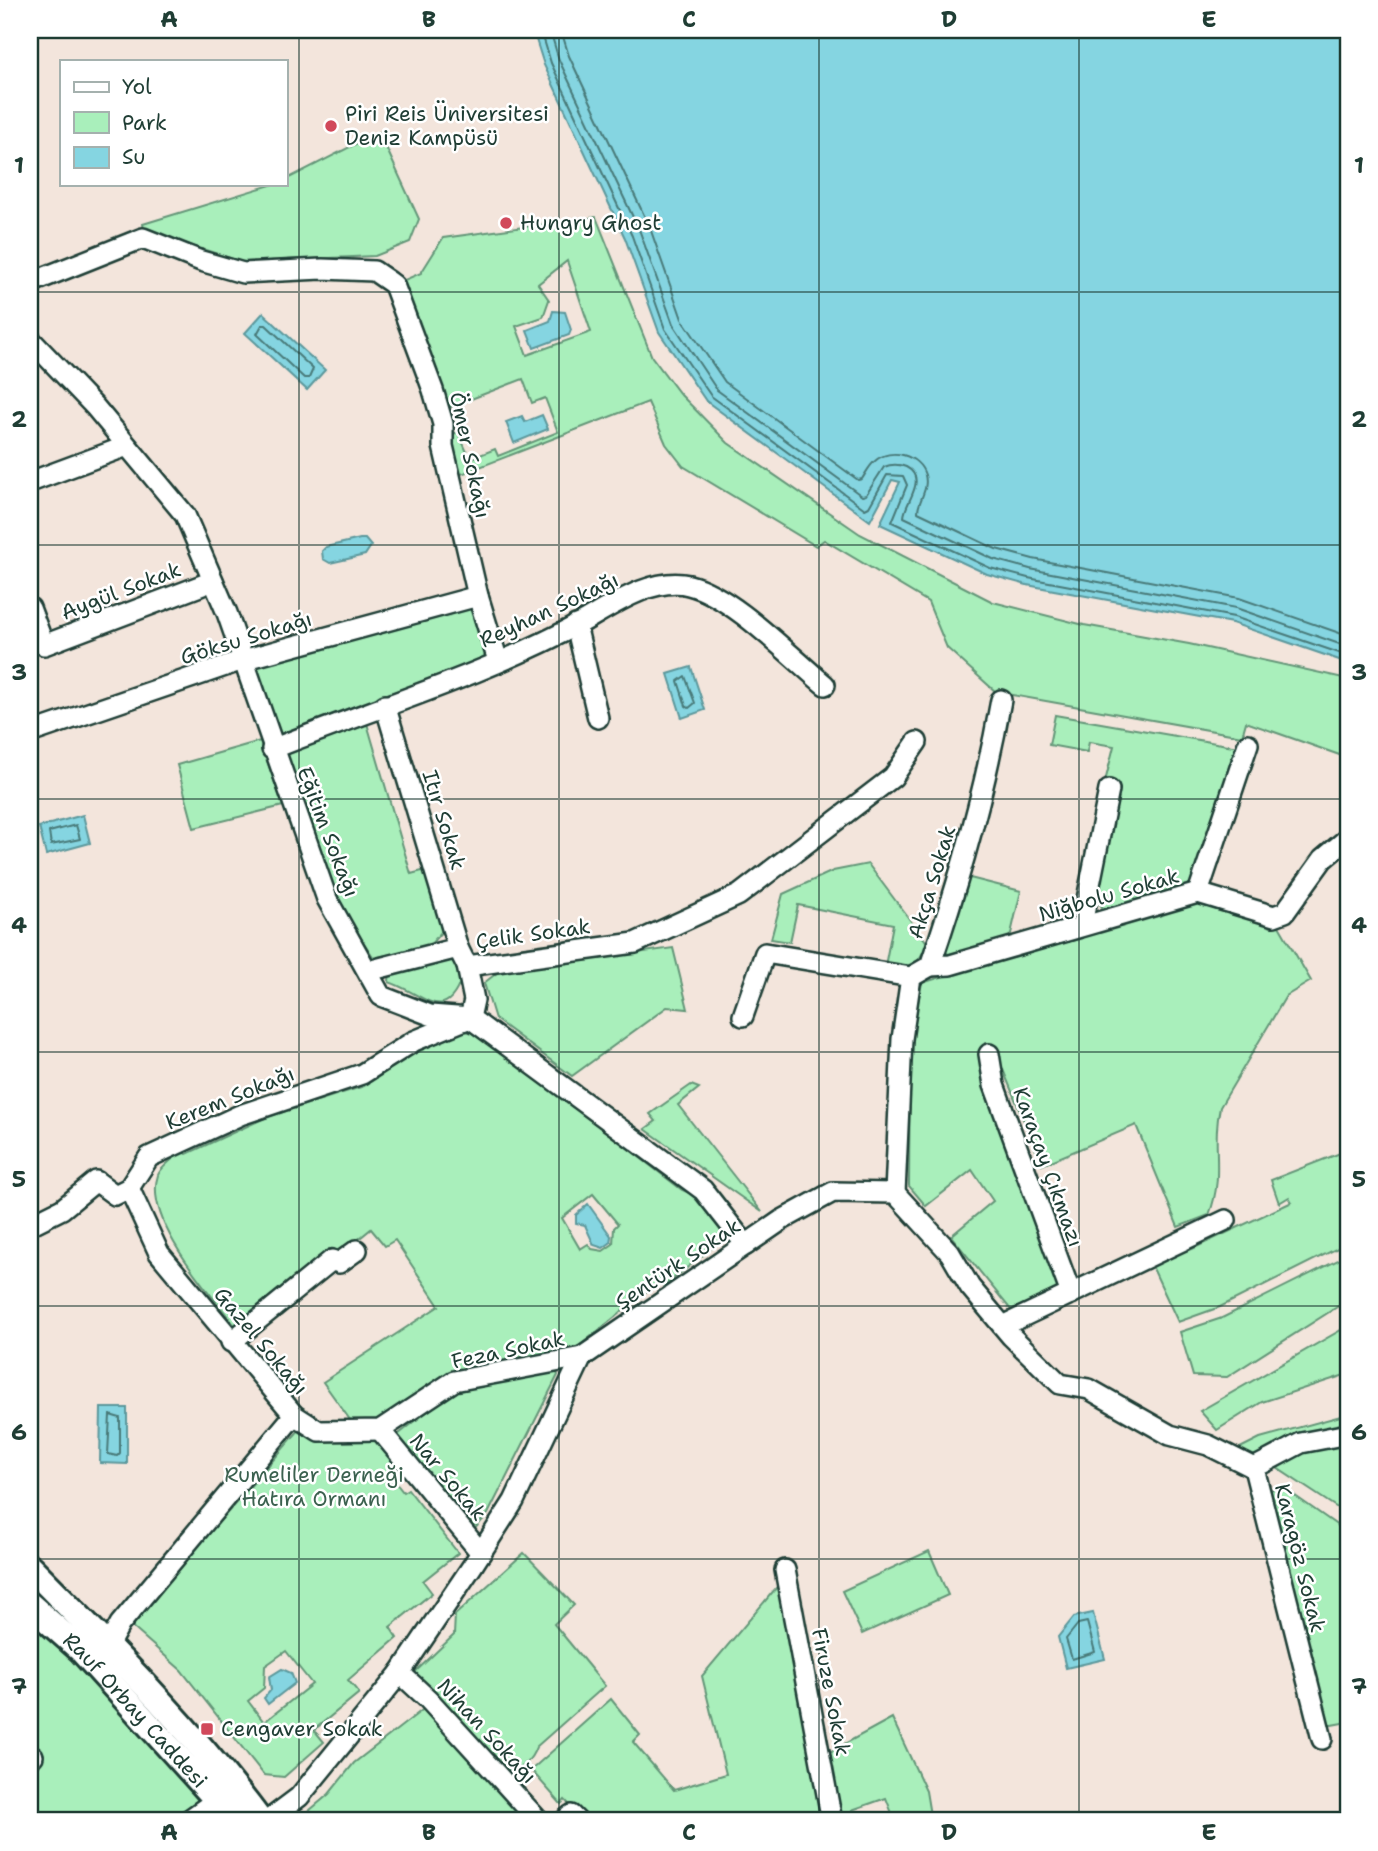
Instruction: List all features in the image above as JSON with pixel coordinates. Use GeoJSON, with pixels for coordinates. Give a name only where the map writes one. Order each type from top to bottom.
{"type":"FeatureCollection","features":[{"type":"Feature","properties":{"kind":"street","name":"Ömer Sokağı"},"geometry":{"type":"LineString","coordinates":[[30,283],[143,238],[201,261],[243,273],[323,269],[374,271],[394,285],[443,424],[443,446],[478,596],[498,661]]}},
{"type":"Feature","properties":{"kind":"street","name":"Eğitim Sokağı"},"geometry":{"type":"LineString","coordinates":[[30,339],[95,407],[185,515],[243,660],[327,899],[381,996],[430,1015],[470,1018]]}},
{"type":"Feature","properties":{"kind":"street"},"geometry":{"type":"LineString","coordinates":[[30,482],[127,446]]}},
{"type":"Feature","properties":{"kind":"street","name":"Aygül Sokak"},"geometry":{"type":"LineString","coordinates":[[30,608],[44,645],[213,581]]}},
{"type":"Feature","properties":{"kind":"street","name":"Reyhan Sokağı"},"geometry":{"type":"LineString","coordinates":[[272,748],[498,661],[576,625],[628,597],[655,587],[687,584],[713,593],[825,685]]}},
{"type":"Feature","properties":{"kind":"street","name":"Göksu Sokağı"},"geometry":{"type":"LineString","coordinates":[[30,733],[243,660],[478,596]]}},
{"type":"Feature","properties":{"kind":"street"},"geometry":{"type":"LineString","coordinates":[[576,625],[598,718]]}},
{"type":"Feature","properties":{"kind":"street","name":"Akça Sokak"},"geometry":{"type":"LineString","coordinates":[[911,977],[930,966],[988,773],[1001,700]]}},
{"type":"Feature","properties":{"kind":"street","name":"Itır Sokak"},"geometry":{"type":"LineString","coordinates":[[385,705],[458,948]]}},
{"type":"Feature","properties":{"kind":"street","name":"Çelik Sokak"},"geometry":{"type":"LineString","coordinates":[[368,971],[458,948],[467,966],[635,943],[739,895],[893,777],[917,742]]}},
{"type":"Feature","properties":{"kind":"street"},"geometry":{"type":"LineString","coordinates":[[1198,893],[1248,744]]}},
{"type":"Feature","properties":{"kind":"street"},"geometry":{"type":"LineString","coordinates":[[1082,925],[1109,790]]}},
{"type":"Feature","properties":{"kind":"street","name":"Niğbolu Sokak"},"geometry":{"type":"LineString","coordinates":[[930,966],[950,965],[1198,893],[1274,916],[1285,912],[1323,859],[1348,838]]}},
{"type":"Feature","properties":{"kind":"street"},"geometry":{"type":"LineString","coordinates":[[743,1016],[765,953],[911,977],[902,1039],[895,1193],[950,1254],[970,1287],[1003,1326],[1060,1384],[1089,1389],[1170,1435],[1208,1445],[1254,1468],[1301,1443],[1348,1434]]}},
{"type":"Feature","properties":{"kind":"street"},"geometry":{"type":"LineString","coordinates":[[467,966],[474,1000],[470,1018],[703,1190],[746,1245]]}},
{"type":"Feature","properties":{"kind":"street","name":"Kerem Sokağı"},"geometry":{"type":"LineString","coordinates":[[129,1188],[149,1157],[251,1110],[362,1074],[414,1041],[470,1018]]}},
{"type":"Feature","properties":{"kind":"street","name":"Karaçay Çıkmazı"},"geometry":{"type":"LineString","coordinates":[[989,1054],[994,1085],[1071,1294]]}},
{"type":"Feature","properties":{"kind":"street"},"geometry":{"type":"LineString","coordinates":[[30,1225],[62,1209],[96,1181],[115,1195],[129,1188]]}},
{"type":"Feature","properties":{"kind":"street","name":"Gazel Sokağı"},"geometry":{"type":"LineString","coordinates":[[109,1644],[120,1624],[294,1415],[159,1253],[129,1188]]}},
{"type":"Feature","properties":{"kind":"street","name":"Şentürk Sokak"},"geometry":{"type":"LineString","coordinates":[[582,1357],[782,1220],[833,1192],[895,1193]]}},
{"type":"Feature","properties":{"kind":"street"},"geometry":{"type":"LineString","coordinates":[[1003,1326],[1226,1220]]}},
{"type":"Feature","properties":{"kind":"street"},"geometry":{"type":"LineString","coordinates":[[231,1342],[332,1260],[339,1264],[358,1250]]}},
{"type":"Feature","properties":{"kind":"street"},"geometry":{"type":"LineString","coordinates":[[267,1821],[299,1797],[400,1674],[514,1501],[582,1357]]}},
{"type":"Feature","properties":{"kind":"street","name":"Feza Sokak"},"geometry":{"type":"LineString","coordinates":[[380,1430],[454,1381],[582,1357]]}},
{"type":"Feature","properties":{"kind":"street"},"geometry":{"type":"LineString","coordinates":[[294,1415],[319,1431],[380,1430]]}},
{"type":"Feature","properties":{"kind":"street","name":"Nar Sokak"},"geometry":{"type":"LineString","coordinates":[[380,1430],[481,1553]]}},
{"type":"Feature","properties":{"kind":"street","name":"Karagöz Sokak"},"geometry":{"type":"LineString","coordinates":[[1254,1468],[1322,1739]]}},
{"type":"Feature","properties":{"kind":"street","name":"Rauf Orbay Caddesi"},"geometry":{"type":"LineString","coordinates":[[30,1567],[109,1644],[175,1714],[224,1772],[260,1821]]}},
{"type":"Feature","properties":{"kind":"street","name":"Firuze Sokak"},"geometry":{"type":"LineString","coordinates":[[785,1570],[832,1821]]}},
{"type":"Feature","properties":{"kind":"street","name":"Rauf Orbay Caddesi"},"geometry":{"type":"LineString","coordinates":[[30,1605],[81,1650],[236,1821]]}},
{"type":"Feature","properties":{"kind":"street","name":"Nihan Sokağı"},"geometry":{"type":"LineString","coordinates":[[400,1674],[437,1708],[539,1821]]}},
{"type":"Feature","properties":{"kind":"street"},"geometry":{"type":"LineString","coordinates":[[187,1821],[218,1799]]}},
{"type":"Feature","properties":{"kind":"street"},"geometry":{"type":"LineString","coordinates":[[564,1821],[571,1815],[577,1821]]}},
{"type":"Feature","properties":{"kind":"green space"},"geometry":{"type":"Polygon","coordinates":[[[379,132],[419,219],[410,242],[375,256],[242,262],[144,230],[143,224],[267,186],[287,186],[287,179],[379,132]]]}},
{"type":"Feature","properties":{"kind":"green space"},"geometry":{"type":"Polygon","coordinates":[[[596,217],[652,357],[680,394],[728,443],[860,534],[993,602],[1084,625],[1189,644],[1348,679],[1348,758],[1246,722],[1242,736],[996,692],[947,648],[928,602],[824,540],[816,546],[683,466],[666,444],[648,402],[459,475],[451,435],[458,432],[470,459],[495,449],[498,456],[558,432],[545,398],[532,403],[523,379],[448,408],[391,297],[383,289],[421,273],[443,238],[596,217]],[[567,261],[538,284],[549,300],[543,317],[516,326],[527,355],[591,332],[567,261]]]}},
{"type":"Feature","properties":{"kind":"green space"},"geometry":{"type":"Polygon","coordinates":[[[474,604],[489,656],[279,736],[255,666],[474,604]]]}},
{"type":"Feature","properties":{"kind":"green space"},"geometry":{"type":"Polygon","coordinates":[[[1055,715],[1239,747],[1193,887],[1106,911],[1092,896],[1104,786],[1114,746],[1089,742],[1087,752],[1049,745],[1055,715]]]}},
{"type":"Feature","properties":{"kind":"green space"},"geometry":{"type":"Polygon","coordinates":[[[366,720],[411,874],[426,870],[443,930],[430,945],[374,958],[338,904],[285,750],[366,720]]]}},
{"type":"Feature","properties":{"kind":"green space"},"geometry":{"type":"Polygon","coordinates":[[[260,741],[283,806],[194,828],[177,765],[260,741]]]}},
{"type":"Feature","properties":{"kind":"green space"},"geometry":{"type":"Polygon","coordinates":[[[868,864],[928,944],[915,966],[903,969],[885,966],[893,924],[798,905],[790,942],[771,939],[783,894],[833,871],[868,864]]]}},
{"type":"Feature","properties":{"kind":"green space"},"geometry":{"type":"Polygon","coordinates":[[[966,877],[1021,891],[1010,938],[950,956],[944,950],[966,877]]]}},
{"type":"Feature","properties":{"kind":"green space"},"geometry":{"type":"Polygon","coordinates":[[[1190,900],[1278,924],[1311,981],[1286,996],[1220,1107],[1216,1186],[1209,1215],[1178,1227],[1136,1125],[1042,1165],[995,1050],[984,1049],[1061,1288],[1011,1310],[951,1236],[993,1201],[972,1170],[926,1206],[909,1186],[910,1040],[922,983],[1190,900]]]}},
{"type":"Feature","properties":{"kind":"green space"},"geometry":{"type":"Polygon","coordinates":[[[673,948],[688,1009],[667,1007],[572,1076],[495,1019],[484,983],[498,972],[673,948]]]}},
{"type":"Feature","properties":{"kind":"green space"},"geometry":{"type":"Polygon","coordinates":[[[454,957],[464,971],[457,989],[450,999],[442,1003],[434,1003],[389,982],[390,970],[454,957]]]}},
{"type":"Feature","properties":{"kind":"green space"},"geometry":{"type":"Polygon","coordinates":[[[462,1031],[478,1033],[682,1190],[699,1197],[727,1236],[664,1286],[658,1282],[578,1347],[456,1371],[376,1422],[353,1424],[323,1382],[439,1306],[395,1240],[385,1246],[371,1229],[339,1255],[330,1249],[236,1327],[196,1276],[169,1234],[160,1213],[156,1193],[158,1175],[181,1152],[187,1154],[267,1117],[364,1086],[407,1057],[462,1031]],[[593,1194],[562,1218],[580,1249],[588,1244],[592,1249],[603,1251],[613,1244],[614,1228],[618,1224],[593,1194]]]}},
{"type":"Feature","properties":{"kind":"green space"},"geometry":{"type":"Polygon","coordinates":[[[691,1085],[699,1088],[678,1105],[762,1212],[645,1129],[656,1121],[650,1114],[691,1085]]]}},
{"type":"Feature","properties":{"kind":"green space"},"geometry":{"type":"Polygon","coordinates":[[[1348,1150],[1348,1243],[1220,1307],[1178,1322],[1151,1264],[1191,1245],[1192,1249],[1292,1202],[1289,1197],[1279,1203],[1271,1180],[1348,1150]]]}},
{"type":"Feature","properties":{"kind":"green space"},"geometry":{"type":"Polygon","coordinates":[[[1348,1255],[1348,1300],[1227,1377],[1193,1376],[1180,1332],[1222,1318],[1348,1255]]]}},
{"type":"Feature","properties":{"kind":"green space"},"geometry":{"type":"Polygon","coordinates":[[[1348,1326],[1348,1374],[1262,1402],[1217,1430],[1200,1411],[1348,1326]]]}},
{"type":"Feature","properties":{"kind":"green space"},"geometry":{"type":"Polygon","coordinates":[[[555,1370],[558,1375],[488,1514],[472,1532],[394,1438],[457,1388],[555,1370]]]}},
{"type":"Feature","properties":{"kind":"green space"},"geometry":{"type":"Polygon","coordinates":[[[1348,1414],[1348,1427],[1252,1459],[1240,1448],[1260,1438],[1348,1414]]]}},
{"type":"Feature","properties":{"kind":"green space","name":"Rumeliler Derneği Hatıra Ormanı"},"geometry":{"type":"Polygon","coordinates":[[[300,1429],[319,1439],[378,1441],[401,1468],[392,1478],[403,1492],[408,1489],[458,1553],[423,1581],[432,1593],[390,1627],[397,1638],[348,1680],[359,1693],[314,1730],[324,1742],[284,1777],[264,1775],[181,1670],[130,1625],[300,1429]],[[286,1651],[265,1666],[264,1688],[248,1701],[264,1722],[312,1684],[286,1651]]]}},
{"type":"Feature","properties":{"kind":"green space"},"geometry":{"type":"Polygon","coordinates":[[[1348,1444],[1348,1515],[1277,1468],[1304,1452],[1348,1444]]]}},
{"type":"Feature","properties":{"kind":"green space"},"geometry":{"type":"Polygon","coordinates":[[[1281,1486],[1348,1533],[1348,1722],[1326,1726],[1268,1491],[1281,1486]]]}},
{"type":"Feature","properties":{"kind":"green space"},"geometry":{"type":"Polygon","coordinates":[[[929,1551],[948,1595],[862,1634],[842,1591],[929,1551]]]}},
{"type":"Feature","properties":{"kind":"green space"},"geometry":{"type":"Polygon","coordinates":[[[524,1553],[574,1605],[554,1624],[605,1686],[536,1747],[525,1764],[506,1775],[412,1675],[454,1635],[455,1615],[524,1553]]]}},
{"type":"Feature","properties":{"kind":"green space"},"geometry":{"type":"Polygon","coordinates":[[[781,1582],[823,1821],[585,1821],[565,1800],[561,1804],[531,1770],[611,1699],[640,1735],[633,1742],[674,1790],[726,1774],[702,1676],[781,1582]]]}},
{"type":"Feature","properties":{"kind":"green space"},"geometry":{"type":"Polygon","coordinates":[[[30,1624],[99,1684],[198,1800],[172,1821],[30,1821],[30,1770],[43,1758],[30,1742],[30,1624]]]}},
{"type":"Feature","properties":{"kind":"green space"},"geometry":{"type":"Polygon","coordinates":[[[426,1707],[526,1821],[297,1821],[329,1794],[354,1763],[426,1707]]]}},
{"type":"Feature","properties":{"kind":"green space"},"geometry":{"type":"Polygon","coordinates":[[[892,1718],[926,1791],[931,1821],[895,1821],[886,1798],[852,1810],[855,1821],[839,1821],[826,1754],[892,1718]]]}},
{"type":"Feature","properties":{"kind":"water"},"geometry":{"type":"Polygon","coordinates":[[[533,30],[1348,30],[1348,663],[1232,623],[1027,585],[987,574],[880,524],[900,482],[892,480],[870,521],[706,401],[659,332],[625,238],[544,65],[533,30]]]}},
{"type":"Feature","properties":{"kind":"water"},"geometry":{"type":"Polygon","coordinates":[[[553,311],[565,312],[571,330],[569,335],[534,348],[527,330],[550,321],[553,311]]]}},
{"type":"Feature","properties":{"kind":"water"},"geometry":{"type":"Polygon","coordinates":[[[263,313],[325,370],[307,390],[245,333],[263,313]]]}},
{"type":"Feature","properties":{"kind":"water"},"geometry":{"type":"Polygon","coordinates":[[[542,415],[548,429],[514,443],[506,422],[522,416],[525,422],[542,415]]]}},
{"type":"Feature","properties":{"kind":"water"},"geometry":{"type":"Polygon","coordinates":[[[365,539],[371,546],[365,555],[330,563],[323,559],[322,551],[326,547],[365,539]]]}},
{"type":"Feature","properties":{"kind":"water"},"geometry":{"type":"Polygon","coordinates":[[[691,667],[705,710],[682,718],[668,674],[691,667]]]}},
{"type":"Feature","properties":{"kind":"water"},"geometry":{"type":"Polygon","coordinates":[[[83,815],[90,843],[46,855],[39,827],[83,815]]]}},
{"type":"Feature","properties":{"kind":"water"},"geometry":{"type":"Polygon","coordinates":[[[588,1204],[611,1236],[610,1243],[603,1248],[594,1245],[585,1225],[576,1223],[576,1215],[588,1204]]]}},
{"type":"Feature","properties":{"kind":"water"},"geometry":{"type":"Polygon","coordinates":[[[101,1408],[127,1408],[127,1464],[100,1463],[101,1408]]]}},
{"type":"Feature","properties":{"kind":"water"},"geometry":{"type":"Polygon","coordinates":[[[1093,1613],[1105,1659],[1066,1668],[1058,1637],[1074,1617],[1093,1613]]]}},
{"type":"Feature","properties":{"kind":"water"},"geometry":{"type":"Polygon","coordinates":[[[282,1669],[291,1673],[295,1683],[268,1704],[264,1698],[271,1690],[269,1677],[282,1669]]]}},
{"type":"Feature","properties":{"kind":"place","name":"Piri Reis Üniversitesi Deniz Kampüsü"},"geometry":{"type":"Point","coordinates":[331,126]}},
{"type":"Feature","properties":{"kind":"place","name":"Hungry Ghost"},"geometry":{"type":"Point","coordinates":[506,223]}},
{"type":"Feature","properties":{"kind":"place","name":"Cengaver Sokak"},"geometry":{"type":"Point","coordinates":[207,1729]}}]}
